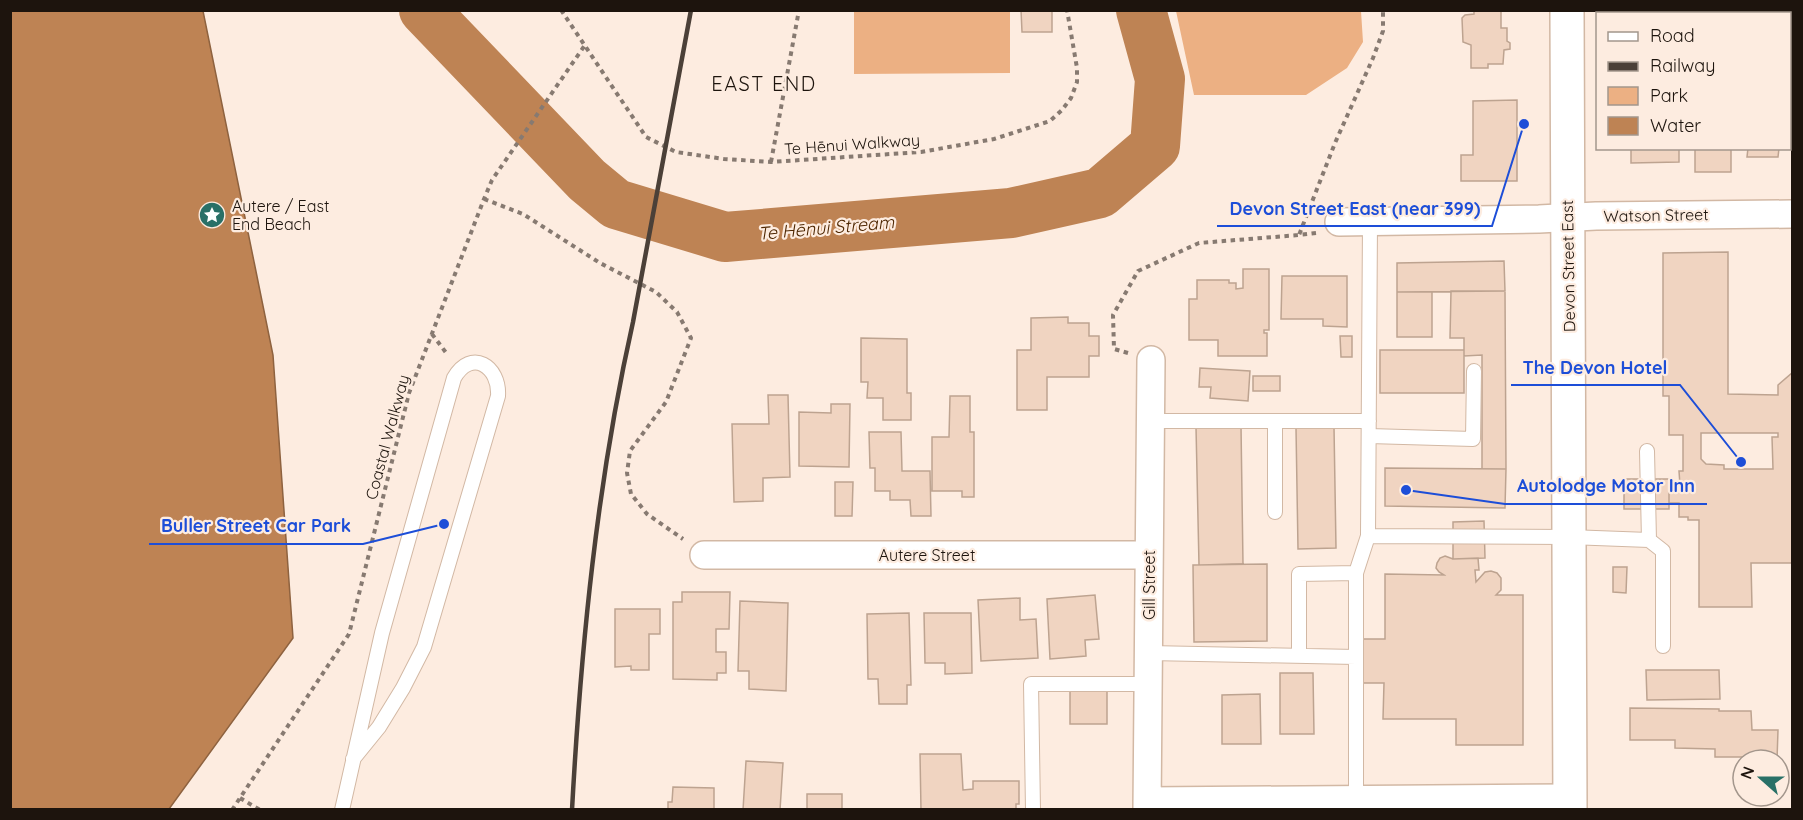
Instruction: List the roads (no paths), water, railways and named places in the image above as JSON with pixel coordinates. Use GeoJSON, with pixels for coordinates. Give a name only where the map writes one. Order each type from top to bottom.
{"type":"FeatureCollection","features":[{"type":"Feature","properties":{"kind":"main road","name":"Devon Street East"},"geometry":{"type":"LineString","coordinates":[[1567,10],[1570,804]]}},
{"type":"Feature","properties":{"kind":"street","name":"Watson Street"},"geometry":{"type":"LineString","coordinates":[[1339,222],[1792,214]]}},
{"type":"Feature","properties":{"kind":"street","name":"Gill Street"},"geometry":{"type":"LineString","coordinates":[[1147,805],[1151,360]]}},
{"type":"Feature","properties":{"kind":"street","name":"Autere Street"},"geometry":{"type":"LineString","coordinates":[[704,555],[1149,555]]}},
{"type":"Feature","properties":{"kind":"street"},"geometry":{"type":"LineString","coordinates":[[1147,805],[1356,799],[1570,804]]}},
{"type":"Feature","properties":{"kind":"lane"},"geometry":{"type":"LineString","coordinates":[[1356,799],[1356,573],[1368,536],[1370,222]]}},
{"type":"Feature","properties":{"kind":"lane"},"geometry":{"type":"LineString","coordinates":[[342,810],[353,759],[382,633],[453,378],[459,368],[469,363],[479,363],[488,366],[499,384],[498,396],[424,647],[379,726],[353,759]]}},
{"type":"Feature","properties":{"kind":"lane"},"geometry":{"type":"LineString","coordinates":[[1369,436],[1473,439],[1474,371]]}},
{"type":"Feature","properties":{"kind":"lane"},"geometry":{"type":"LineString","coordinates":[[1151,421],[1369,422]]}},
{"type":"Feature","properties":{"kind":"lane"},"geometry":{"type":"LineString","coordinates":[[1275,421],[1275,512]]}},
{"type":"Feature","properties":{"kind":"lane"},"geometry":{"type":"LineString","coordinates":[[1647,451],[1648,540]]}},
{"type":"Feature","properties":{"kind":"lane"},"geometry":{"type":"LineString","coordinates":[[1368,536],[1569,537],[1648,540],[1663,551],[1663,646]]}},
{"type":"Feature","properties":{"kind":"lane"},"geometry":{"type":"LineString","coordinates":[[1299,656],[1299,574],[1356,573]]}},
{"type":"Feature","properties":{"kind":"lane"},"geometry":{"type":"LineString","coordinates":[[1149,653],[1356,657]]}},
{"type":"Feature","properties":{"kind":"lane"},"geometry":{"type":"LineString","coordinates":[[1033,810],[1031,684],[1149,684]]}},
{"type":"Feature","properties":{"kind":"water"},"geometry":{"type":"Polygon","coordinates":[[[10,11],[203,11],[273,355],[293,638],[169,809],[11,809],[10,11]]]}},
{"type":"Feature","properties":{"kind":"waterway","name":"Te Hēnui Stream"},"geometry":{"type":"LineString","coordinates":[[424,10],[587,180],[616,204],[725,237],[1011,213],[1100,193],[1155,146],[1160,79],[1141,10]]}},
{"type":"Feature","properties":{"kind":"railway"},"geometry":{"type":"LineString","coordinates":[[572,810],[580,687],[600,503],[620,382],[691,10]]}},
{"type":"Feature","properties":{"kind":"place","name":"Devon Street East (near 399)"},"geometry":{"type":"Point","coordinates":[1524,124]}},
{"type":"Feature","properties":{"kind":"place","name":"Autere / East End Beach"},"geometry":{"type":"Point","coordinates":[212,215]}},
{"type":"Feature","properties":{"kind":"place","name":"The Devon Hotel"},"geometry":{"type":"Point","coordinates":[1741,462]}},
{"type":"Feature","properties":{"kind":"place","name":"Autolodge Motor Inn"},"geometry":{"type":"Point","coordinates":[1406,490]}},
{"type":"Feature","properties":{"kind":"place","name":"Buller Street Car Park"},"geometry":{"type":"Point","coordinates":[444,524]}},
{"type":"Feature","properties":{"kind":"district","name":"EAST END"},"geometry":{"type":"Point","coordinates":[764,84]}}]}
